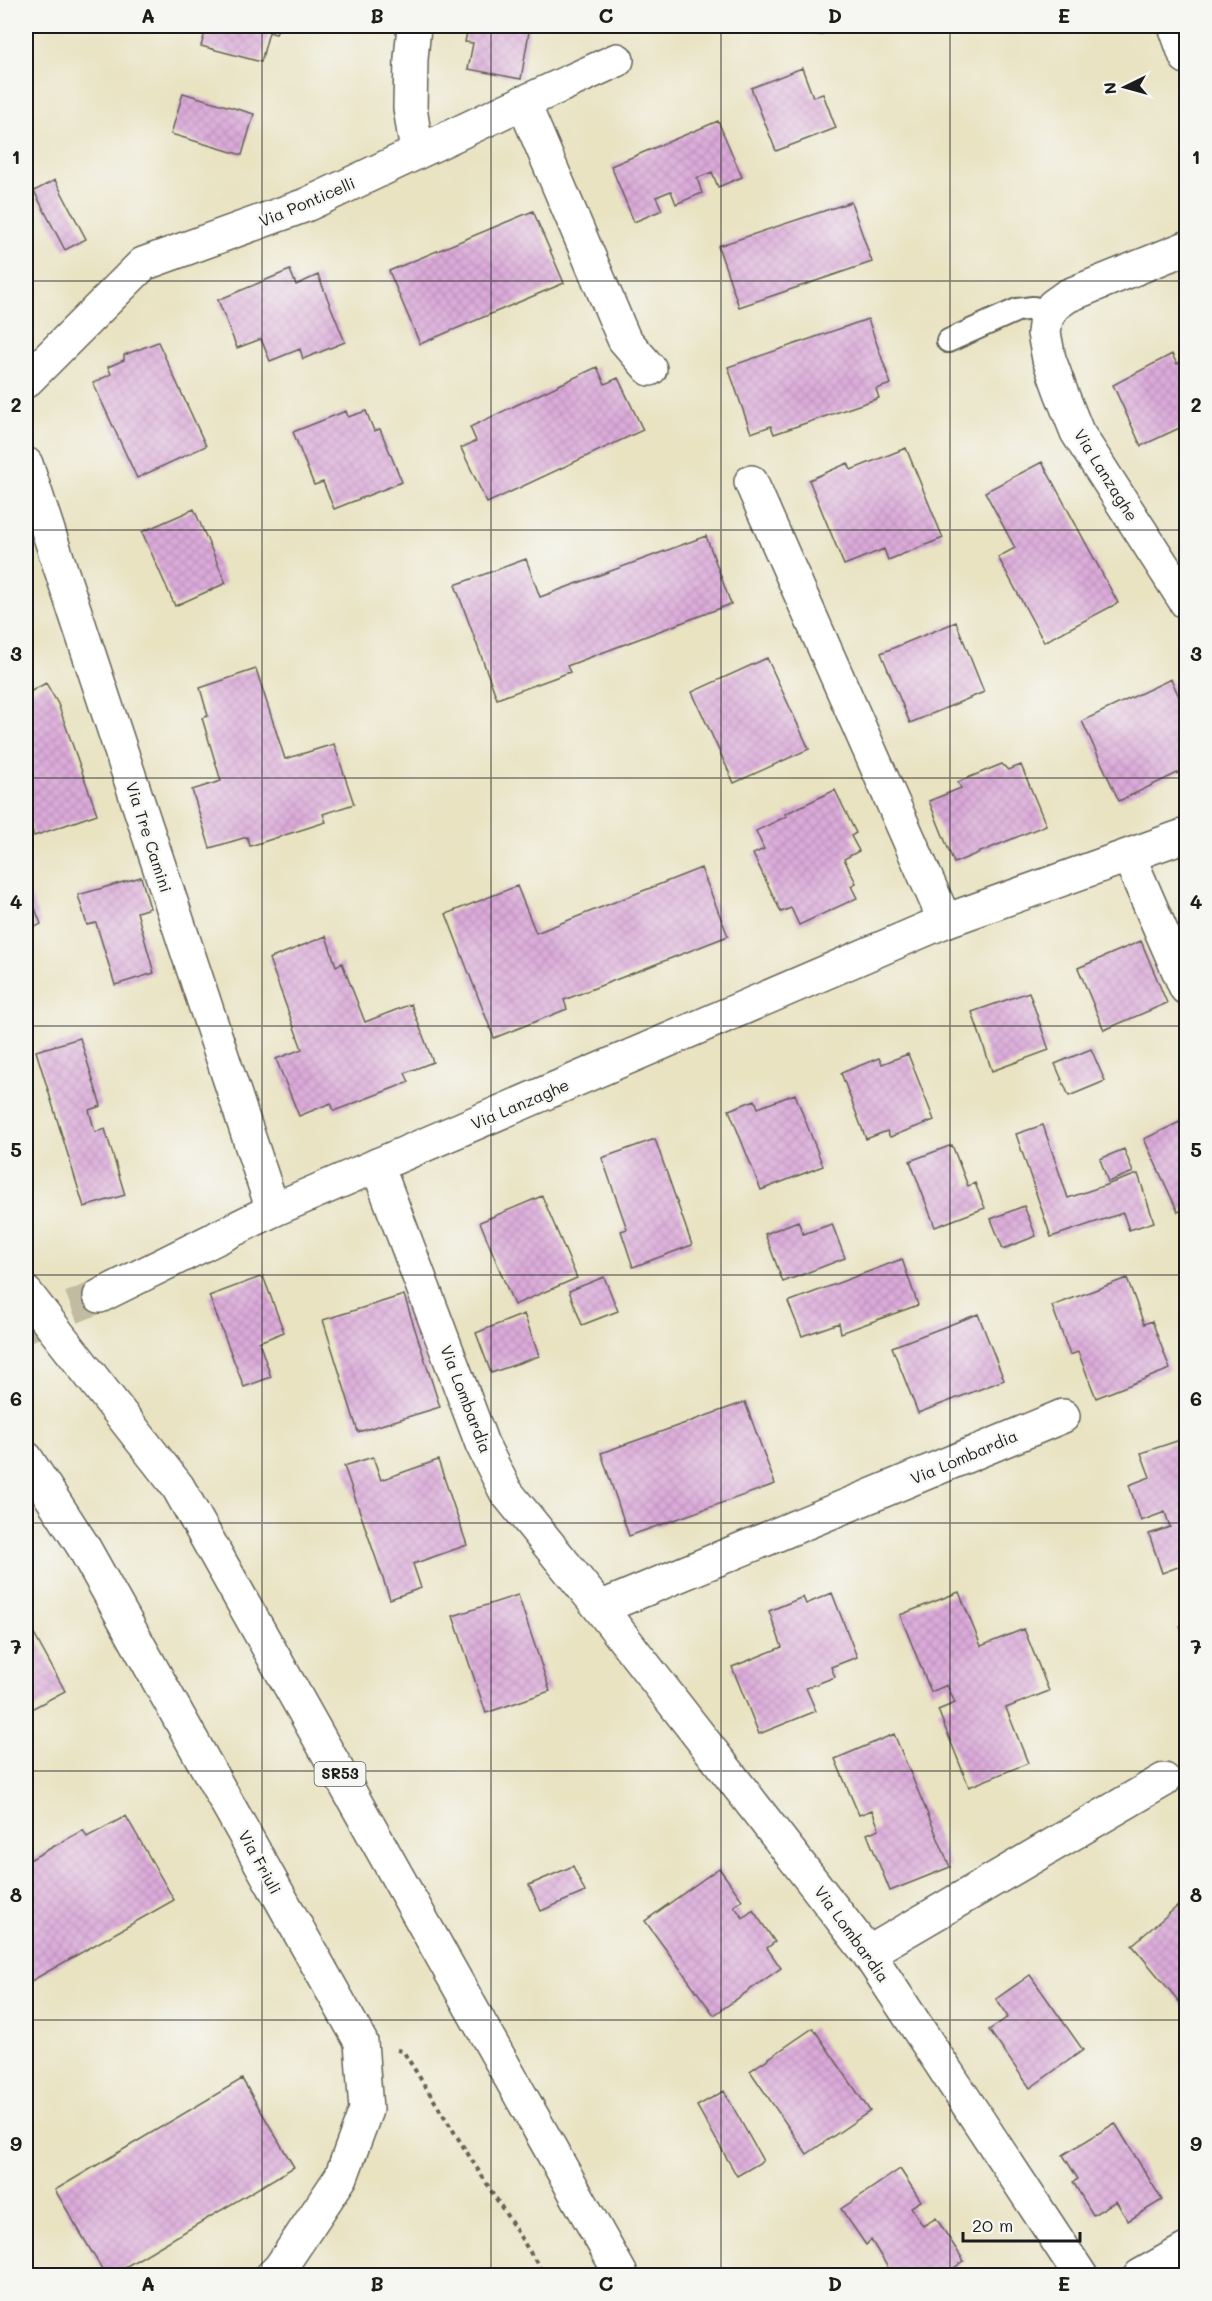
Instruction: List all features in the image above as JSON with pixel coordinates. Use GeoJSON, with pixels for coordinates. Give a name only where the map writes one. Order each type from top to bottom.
{"type":"FeatureCollection","features":[{"type":"Feature","properties":{"kind":"main road"},"geometry":{"type":"LineString","coordinates":[[414,26],[410,108],[417,153]]}},
{"type":"Feature","properties":{"kind":"main road"},"geometry":{"type":"LineString","coordinates":[[1174,26],[1186,57]]}},
{"type":"Feature","properties":{"kind":"main road","name":"Via Ponticelli"},"geometry":{"type":"LineString","coordinates":[[26,381],[143,264],[306,205],[617,60]]}},
{"type":"Feature","properties":{"kind":"main road"},"geometry":{"type":"LineString","coordinates":[[523,102],[624,339],[650,369]]}},
{"type":"Feature","properties":{"kind":"main road"},"geometry":{"type":"LineString","coordinates":[[1050,312],[1053,306],[1067,296],[1186,248]]}},
{"type":"Feature","properties":{"kind":"main road","name":"Via Lanzaghe"},"geometry":{"type":"LineString","coordinates":[[1050,312],[1046,318],[1044,333],[1049,359],[1077,432],[1186,602]]}},
{"type":"Feature","properties":{"kind":"main road","name":"Via Tre Camini"},"geometry":{"type":"LineString","coordinates":[[26,464],[273,1210]]}},
{"type":"Feature","properties":{"kind":"main road"},"geometry":{"type":"LineString","coordinates":[[751,482],[945,921]]}},
{"type":"Feature","properties":{"kind":"main road","name":"Via Lanzaghe"},"geometry":{"type":"LineString","coordinates":[[100,1296],[273,1210],[945,921],[1186,835]]}},
{"type":"Feature","properties":{"kind":"main road"},"geometry":{"type":"LineString","coordinates":[[1129,857],[1186,988]]}},
{"type":"Feature","properties":{"kind":"main road","name":"Via Lombardia"},"geometry":{"type":"LineString","coordinates":[[377,1165],[482,1444],[506,1492],[600,1608],[868,1953],[1082,2276]]}},
{"type":"Feature","properties":{"kind":"main road","name":"SR53"},"geometry":{"type":"LineString","coordinates":[[26,1293],[178,1487],[622,2276]]}},
{"type":"Feature","properties":{"kind":"main road","name":"Via Lombardia"},"geometry":{"type":"LineString","coordinates":[[600,1608],[1062,1416]]}},
{"type":"Feature","properties":{"kind":"main road","name":"Via Friuli"},"geometry":{"type":"LineString","coordinates":[[26,1458],[83,1546],[361,2042],[366,2110],[342,2177],[280,2268],[272,2276]]}},
{"type":"Feature","properties":{"kind":"main road"},"geometry":{"type":"LineString","coordinates":[[868,1953],[1164,1780]]}},
{"type":"Feature","properties":{"kind":"main road"},"geometry":{"type":"LineString","coordinates":[[1140,2276],[1186,2250]]}},
{"type":"Feature","properties":{"kind":"lane"},"geometry":{"type":"LineString","coordinates":[[948,341],[1017,310],[1033,308],[1050,312]]}},
{"type":"Feature","properties":{"kind":"path"},"geometry":{"type":"LineString","coordinates":[[361,2042],[403,2052],[545,2276]]}},
{"type":"Feature","properties":{"kind":"building"},"geometry":{"type":"Polygon","coordinates":[[[207,26],[279,26],[276,34],[269,32],[261,62],[201,46],[207,26]]]}},
{"type":"Feature","properties":{"kind":"building"},"geometry":{"type":"Polygon","coordinates":[[[468,26],[530,26],[521,79],[468,69],[473,43],[465,42],[468,26]]]}},
{"type":"Feature","properties":{"kind":"building"},"geometry":{"type":"Polygon","coordinates":[[[815,26],[843,26],[819,35],[815,26]]]}},
{"type":"Feature","properties":{"kind":"building"},"geometry":{"type":"Polygon","coordinates":[[[802,68],[813,97],[823,94],[836,128],[776,151],[751,88],[802,68]]]}},
{"type":"Feature","properties":{"kind":"building"},"geometry":{"type":"Polygon","coordinates":[[[183,93],[254,114],[242,155],[171,134],[183,93]]]}},
{"type":"Feature","properties":{"kind":"building"},"geometry":{"type":"Polygon","coordinates":[[[718,121],[742,177],[718,187],[712,172],[697,178],[702,193],[676,204],[671,191],[656,197],[662,210],[634,222],[611,166],[718,121]]]}},
{"type":"Feature","properties":{"kind":"building"},"geometry":{"type":"Polygon","coordinates":[[[55,180],[86,239],[65,250],[34,191],[55,180]]]}},
{"type":"Feature","properties":{"kind":"building"},"geometry":{"type":"Polygon","coordinates":[[[851,202],[872,262],[739,307],[718,246],[851,202]]]}},
{"type":"Feature","properties":{"kind":"building"},"geometry":{"type":"Polygon","coordinates":[[[533,211],[564,283],[420,344],[389,271],[533,211]]]}},
{"type":"Feature","properties":{"kind":"building"},"geometry":{"type":"Polygon","coordinates":[[[26,215],[33,231],[26,234],[26,215]]]}},
{"type":"Feature","properties":{"kind":"building"},"geometry":{"type":"Polygon","coordinates":[[[290,270],[296,285],[318,275],[345,342],[303,359],[300,349],[270,361],[261,339],[237,348],[218,300],[290,270]]]}},
{"type":"Feature","properties":{"kind":"building"},"geometry":{"type":"Polygon","coordinates":[[[868,319],[891,384],[876,389],[879,398],[774,434],[771,426],[751,433],[728,367],[868,319]]]}},
{"type":"Feature","properties":{"kind":"building"},"geometry":{"type":"Polygon","coordinates":[[[158,342],[206,446],[137,478],[93,383],[111,374],[108,367],[124,360],[124,355],[158,342]]]}},
{"type":"Feature","properties":{"kind":"building"},"geometry":{"type":"Polygon","coordinates":[[[1172,354],[1177,364],[1186,359],[1186,425],[1141,446],[1113,385],[1172,354]]]}},
{"type":"Feature","properties":{"kind":"building"},"geometry":{"type":"Polygon","coordinates":[[[597,367],[605,384],[618,378],[643,430],[487,503],[461,448],[476,441],[470,427],[597,367]]]}},
{"type":"Feature","properties":{"kind":"building"},"geometry":{"type":"Polygon","coordinates":[[[346,411],[348,417],[366,411],[374,431],[380,429],[402,482],[334,509],[323,482],[314,485],[293,432],[346,411]]]}},
{"type":"Feature","properties":{"kind":"building"},"geometry":{"type":"Polygon","coordinates":[[[906,448],[943,538],[888,560],[884,549],[844,565],[809,480],[848,463],[851,470],[906,448]]]}},
{"type":"Feature","properties":{"kind":"building"},"geometry":{"type":"Polygon","coordinates":[[[1042,462],[1118,603],[1044,642],[998,557],[1015,548],[985,492],[1042,462]]]}},
{"type":"Feature","properties":{"kind":"building"},"geometry":{"type":"Polygon","coordinates":[[[194,509],[226,583],[175,606],[142,532],[194,509]]]}},
{"type":"Feature","properties":{"kind":"building"},"geometry":{"type":"Polygon","coordinates":[[[706,536],[731,604],[567,666],[570,672],[497,699],[455,585],[526,559],[540,597],[706,536]]]}},
{"type":"Feature","properties":{"kind":"building"},"geometry":{"type":"Polygon","coordinates":[[[956,622],[984,692],[910,723],[881,653],[956,622]]]}},
{"type":"Feature","properties":{"kind":"building"},"geometry":{"type":"Polygon","coordinates":[[[767,658],[809,749],[734,783],[692,692],[767,658]]]}},
{"type":"Feature","properties":{"kind":"building"},"geometry":{"type":"Polygon","coordinates":[[[256,669],[285,759],[334,744],[354,804],[323,814],[326,822],[250,846],[247,837],[210,848],[192,790],[221,781],[202,718],[208,716],[200,688],[256,669]]]}},
{"type":"Feature","properties":{"kind":"building"},"geometry":{"type":"Polygon","coordinates":[[[1171,679],[1186,712],[1186,769],[1119,801],[1082,721],[1171,679]]]}},
{"type":"Feature","properties":{"kind":"building"},"geometry":{"type":"Polygon","coordinates":[[[46,683],[58,704],[97,814],[34,836],[26,811],[26,694],[46,683]]]}},
{"type":"Feature","properties":{"kind":"building"},"geometry":{"type":"Polygon","coordinates":[[[1002,764],[1008,770],[1021,765],[1046,825],[954,863],[929,801],[961,788],[958,782],[1002,764]]]}},
{"type":"Feature","properties":{"kind":"building"},"geometry":{"type":"Polygon","coordinates":[[[835,790],[856,833],[851,836],[859,851],[844,859],[856,883],[851,886],[857,898],[799,925],[791,908],[781,912],[753,854],[764,849],[756,831],[835,790]]]}},
{"type":"Feature","properties":{"kind":"building"},"geometry":{"type":"Polygon","coordinates":[[[701,868],[728,936],[564,1000],[567,1009],[494,1038],[446,914],[517,886],[536,933],[701,868]]]}},
{"type":"Feature","properties":{"kind":"building"},"geometry":{"type":"Polygon","coordinates":[[[141,877],[150,908],[137,912],[154,973],[115,985],[96,923],[87,925],[78,895],[141,877]]]}},
{"type":"Feature","properties":{"kind":"building"},"geometry":{"type":"Polygon","coordinates":[[[26,885],[41,924],[26,932],[26,885]]]}},
{"type":"Feature","properties":{"kind":"building"},"geometry":{"type":"Polygon","coordinates":[[[326,936],[336,966],[342,963],[365,1022],[411,1004],[433,1062],[405,1073],[409,1082],[334,1111],[331,1103],[299,1116],[276,1059],[302,1049],[269,959],[326,936]]]}},
{"type":"Feature","properties":{"kind":"building"},"geometry":{"type":"Polygon","coordinates":[[[1141,941],[1167,1003],[1104,1030],[1078,968],[1141,941]]]}},
{"type":"Feature","properties":{"kind":"building"},"geometry":{"type":"Polygon","coordinates":[[[1029,992],[1049,1050],[992,1071],[972,1012],[1029,992]]]}},
{"type":"Feature","properties":{"kind":"building"},"geometry":{"type":"Polygon","coordinates":[[[80,1038],[101,1106],[89,1110],[95,1132],[105,1129],[125,1195],[84,1207],[36,1051],[80,1038]]]}},
{"type":"Feature","properties":{"kind":"building"},"geometry":{"type":"Polygon","coordinates":[[[1091,1049],[1105,1081],[1069,1096],[1055,1064],[1091,1049]]]}},
{"type":"Feature","properties":{"kind":"building"},"geometry":{"type":"Polygon","coordinates":[[[908,1054],[934,1120],[890,1137],[887,1131],[866,1139],[841,1073],[879,1058],[882,1064],[908,1054]]]}},
{"type":"Feature","properties":{"kind":"building"},"geometry":{"type":"Polygon","coordinates":[[[795,1094],[823,1166],[761,1190],[729,1110],[755,1100],[758,1108],[795,1094]]]}},
{"type":"Feature","properties":{"kind":"building"},"geometry":{"type":"Polygon","coordinates":[[[1186,1119],[1186,1208],[1178,1212],[1144,1139],[1186,1119]]]}},
{"type":"Feature","properties":{"kind":"building"},"geometry":{"type":"Polygon","coordinates":[[[1043,1125],[1068,1198],[1138,1174],[1154,1222],[1129,1230],[1123,1213],[1051,1237],[1016,1134],[1043,1125]]]}},
{"type":"Feature","properties":{"kind":"building"},"geometry":{"type":"Polygon","coordinates":[[[655,1139],[692,1245],[633,1267],[621,1231],[627,1229],[602,1158],[655,1139]]]}},
{"type":"Feature","properties":{"kind":"building"},"geometry":{"type":"Polygon","coordinates":[[[952,1145],[968,1186],[975,1183],[985,1208],[935,1227],[910,1161],[952,1145]]]}},
{"type":"Feature","properties":{"kind":"building"},"geometry":{"type":"Polygon","coordinates":[[[1124,1149],[1133,1172],[1108,1182],[1100,1159],[1124,1149]]]}},
{"type":"Feature","properties":{"kind":"building"},"geometry":{"type":"Polygon","coordinates":[[[542,1196],[577,1278],[514,1305],[480,1222],[542,1196]]]}},
{"type":"Feature","properties":{"kind":"building"},"geometry":{"type":"Polygon","coordinates":[[[1024,1206],[1036,1236],[1003,1249],[991,1219],[1024,1206]]]}},
{"type":"Feature","properties":{"kind":"building"},"geometry":{"type":"Polygon","coordinates":[[[798,1221],[803,1234],[832,1224],[845,1258],[783,1282],[765,1234],[798,1221]]]}},
{"type":"Feature","properties":{"kind":"building"},"geometry":{"type":"Polygon","coordinates":[[[902,1259],[918,1305],[841,1333],[839,1323],[802,1336],[788,1302],[902,1259]]]}},
{"type":"Feature","properties":{"kind":"building"},"geometry":{"type":"Polygon","coordinates":[[[263,1276],[284,1332],[259,1342],[271,1377],[244,1387],[209,1296],[263,1276]]]}},
{"type":"Feature","properties":{"kind":"building"},"geometry":{"type":"Polygon","coordinates":[[[604,1277],[618,1311],[582,1325],[569,1291],[604,1277]]]}},
{"type":"Feature","properties":{"kind":"building"},"geometry":{"type":"Polygon","coordinates":[[[1127,1278],[1144,1324],[1152,1321],[1170,1369],[1096,1398],[1078,1352],[1070,1355],[1052,1306],[1127,1278]]]}},
{"type":"Feature","properties":{"kind":"building"},"geometry":{"type":"Polygon","coordinates":[[[404,1295],[440,1407],[358,1432],[323,1320],[404,1295]]]}},
{"type":"Feature","properties":{"kind":"building"},"geometry":{"type":"Polygon","coordinates":[[[524,1314],[539,1356],[491,1373],[476,1333],[524,1314]]]}},
{"type":"Feature","properties":{"kind":"building"},"geometry":{"type":"Polygon","coordinates":[[[978,1314],[1004,1380],[918,1413],[892,1347],[978,1314]]]}},
{"type":"Feature","properties":{"kind":"building"},"geometry":{"type":"Polygon","coordinates":[[[745,1402],[775,1484],[629,1536],[601,1453],[745,1402]]]}},
{"type":"Feature","properties":{"kind":"building"},"geometry":{"type":"Polygon","coordinates":[[[1186,1438],[1186,1564],[1162,1573],[1149,1534],[1170,1527],[1165,1512],[1141,1521],[1129,1485],[1150,1477],[1141,1453],[1186,1438]]]}},
{"type":"Feature","properties":{"kind":"building"},"geometry":{"type":"Polygon","coordinates":[[[373,1457],[381,1480],[438,1460],[467,1545],[413,1564],[421,1588],[390,1599],[344,1466],[373,1457]]]}},
{"type":"Feature","properties":{"kind":"building"},"geometry":{"type":"Polygon","coordinates":[[[959,1592],[981,1646],[1024,1629],[1049,1691],[1006,1708],[1028,1763],[969,1787],[938,1710],[955,1703],[947,1685],[931,1692],[900,1615],[959,1592]]]}},
{"type":"Feature","properties":{"kind":"building"},"geometry":{"type":"Polygon","coordinates":[[[832,1593],[857,1657],[831,1667],[835,1677],[806,1688],[816,1711],[759,1734],[732,1667],[782,1647],[769,1611],[803,1597],[806,1604],[832,1593]]]}},
{"type":"Feature","properties":{"kind":"building"},"geometry":{"type":"Polygon","coordinates":[[[518,1595],[550,1691],[486,1713],[453,1616],[518,1595]]]}},
{"type":"Feature","properties":{"kind":"building"},"geometry":{"type":"Polygon","coordinates":[[[1186,1623],[1186,1643],[1180,1626],[1186,1623]]]}},
{"type":"Feature","properties":{"kind":"building"},"geometry":{"type":"Polygon","coordinates":[[[29,1625],[65,1691],[26,1712],[26,1627],[29,1625]]]}},
{"type":"Feature","properties":{"kind":"building"},"geometry":{"type":"Polygon","coordinates":[[[894,1734],[950,1867],[890,1891],[867,1834],[879,1829],[872,1810],[859,1815],[835,1759],[894,1734]]]}},
{"type":"Feature","properties":{"kind":"building"},"geometry":{"type":"Polygon","coordinates":[[[126,1816],[174,1900],[26,1984],[26,1862],[83,1830],[87,1837],[126,1816]]]}},
{"type":"Feature","properties":{"kind":"building"},"geometry":{"type":"Polygon","coordinates":[[[573,1866],[585,1892],[541,1911],[529,1885],[573,1866]]]}},
{"type":"Feature","properties":{"kind":"building"},"geometry":{"type":"Polygon","coordinates":[[[719,1868],[742,1900],[734,1906],[743,1918],[753,1910],[775,1942],[767,1948],[781,1968],[714,2015],[645,1921],[719,1868]]]}},
{"type":"Feature","properties":{"kind":"building"},"geometry":{"type":"Polygon","coordinates":[[[1186,1899],[1186,2010],[1132,1945],[1186,1899]]]}},
{"type":"Feature","properties":{"kind":"building"},"geometry":{"type":"Polygon","coordinates":[[[1030,1975],[1083,2050],[1030,2088],[989,2030],[1008,2017],[996,1999],[1030,1975]]]}},
{"type":"Feature","properties":{"kind":"building"},"geometry":{"type":"Polygon","coordinates":[[[813,2028],[870,2111],[807,2154],[750,2071],[813,2028]]]}},
{"type":"Feature","properties":{"kind":"building"},"geometry":{"type":"Polygon","coordinates":[[[242,2079],[294,2167],[110,2276],[106,2276],[55,2190],[242,2079]]]}},
{"type":"Feature","properties":{"kind":"building"},"geometry":{"type":"Polygon","coordinates":[[[724,2091],[763,2161],[737,2176],[697,2106],[724,2091]]]}},
{"type":"Feature","properties":{"kind":"building"},"geometry":{"type":"Polygon","coordinates":[[[1115,2123],[1162,2200],[1128,2221],[1116,2201],[1093,2215],[1073,2182],[1078,2179],[1063,2155],[1115,2123]]]}},
{"type":"Feature","properties":{"kind":"building"},"geometry":{"type":"Polygon","coordinates":[[[900,2169],[921,2201],[911,2207],[923,2226],[936,2218],[964,2261],[942,2276],[893,2276],[871,2240],[866,2245],[841,2209],[900,2169]]]}},
{"type":"Feature","properties":{"kind":"building"},"geometry":{"type":"Polygon","coordinates":[[[724,2268],[728,2276],[712,2276],[724,2268]]]}},
{"type":"Feature","properties":{"kind":"tunnel"},"geometry":{"type":"LineString","coordinates":[[26,1326],[100,1296]]}}]}
